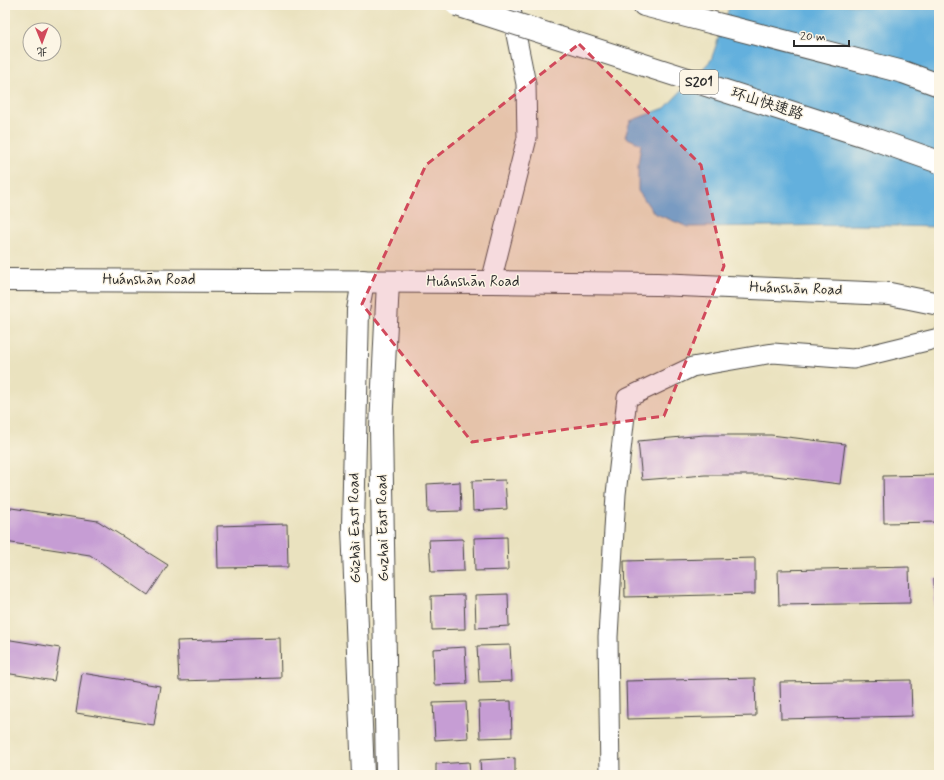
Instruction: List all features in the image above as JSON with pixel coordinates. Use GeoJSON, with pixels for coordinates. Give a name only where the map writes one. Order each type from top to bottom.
{"type":"FeatureCollection","features":[{"type":"Feature","properties":{"kind":"main road","name":"环山快速路"},"geometry":{"type":"LineString","coordinates":[[457,5],[857,133],[939,162]]}},
{"type":"Feature","properties":{"kind":"main road"},"geometry":{"type":"LineString","coordinates":[[644,5],[903,72],[939,85]]}},
{"type":"Feature","properties":{"kind":"main road","name":"Huánshān Road"},"geometry":{"type":"LineString","coordinates":[[5,280],[657,284],[829,290],[890,294],[939,304]]}},
{"type":"Feature","properties":{"kind":"main road","name":"Gǔzhài East Road"},"geometry":{"type":"LineString","coordinates":[[363,281],[358,310],[352,527],[364,775]]}},
{"type":"Feature","properties":{"kind":"main road","name":"Guzhai East Road"},"geometry":{"type":"LineString","coordinates":[[387,775],[381,427],[388,282]]}},
{"type":"Feature","properties":{"kind":"street"},"geometry":{"type":"LineString","coordinates":[[491,282],[527,138],[526,84],[510,5]]}},
{"type":"Feature","properties":{"kind":"street"},"geometry":{"type":"LineString","coordinates":[[610,775],[608,637],[616,494],[628,398],[692,367],[774,353],[853,359],[939,338]]}},
{"type":"Feature","properties":{"kind":"highlighted area"},"geometry":{"type":"Polygon","coordinates":[[[579,44],[701,165],[724,266],[664,416],[472,442],[362,304],[426,165],[579,44]]]}},
{"type":"Feature","properties":{"kind":"water"},"geometry":{"type":"Polygon","coordinates":[[[730,5],[939,5],[939,227],[855,225],[688,227],[654,213],[638,191],[638,165],[641,144],[625,137],[630,121],[665,108],[711,60],[730,5]]]}},
{"type":"Feature","properties":{"kind":"building"},"geometry":{"type":"Polygon","coordinates":[[[704,435],[771,435],[845,444],[840,484],[767,475],[705,475],[642,480],[638,441],[704,435]]]}},
{"type":"Feature","properties":{"kind":"building"},"geometry":{"type":"Polygon","coordinates":[[[939,475],[939,522],[884,523],[883,476],[939,475]]]}},
{"type":"Feature","properties":{"kind":"building"},"geometry":{"type":"Polygon","coordinates":[[[505,480],[507,509],[473,511],[472,481],[505,480]]]}},
{"type":"Feature","properties":{"kind":"building"},"geometry":{"type":"Polygon","coordinates":[[[460,482],[461,511],[428,512],[427,484],[460,482]]]}},
{"type":"Feature","properties":{"kind":"building"},"geometry":{"type":"Polygon","coordinates":[[[5,507],[98,521],[168,565],[148,595],[90,555],[5,542],[5,507]]]}},
{"type":"Feature","properties":{"kind":"building"},"geometry":{"type":"Polygon","coordinates":[[[287,524],[288,567],[218,568],[217,526],[287,524]]]}},
{"type":"Feature","properties":{"kind":"building"},"geometry":{"type":"Polygon","coordinates":[[[507,537],[508,570],[475,571],[474,538],[507,537]]]}},
{"type":"Feature","properties":{"kind":"building"},"geometry":{"type":"Polygon","coordinates":[[[463,539],[464,571],[431,572],[429,540],[463,539]]]}},
{"type":"Feature","properties":{"kind":"building"},"geometry":{"type":"Polygon","coordinates":[[[755,558],[755,594],[625,597],[624,561],[755,558]]]}},
{"type":"Feature","properties":{"kind":"building"},"geometry":{"type":"Polygon","coordinates":[[[909,567],[910,603],[779,605],[778,570],[909,567]]]}},
{"type":"Feature","properties":{"kind":"building"},"geometry":{"type":"Polygon","coordinates":[[[934,578],[939,578],[939,611],[935,612],[934,578]]]}},
{"type":"Feature","properties":{"kind":"building"},"geometry":{"type":"Polygon","coordinates":[[[508,594],[509,626],[476,628],[475,595],[508,594]]]}},
{"type":"Feature","properties":{"kind":"building"},"geometry":{"type":"Polygon","coordinates":[[[464,595],[465,629],[432,630],[431,596],[464,595]]]}},
{"type":"Feature","properties":{"kind":"building"},"geometry":{"type":"Polygon","coordinates":[[[280,638],[281,678],[179,681],[177,641],[280,638]]]}},
{"type":"Feature","properties":{"kind":"building"},"geometry":{"type":"Polygon","coordinates":[[[5,639],[60,648],[54,681],[5,673],[5,639]]]}},
{"type":"Feature","properties":{"kind":"building"},"geometry":{"type":"Polygon","coordinates":[[[510,645],[512,681],[479,682],[477,646],[510,645]]]}},
{"type":"Feature","properties":{"kind":"building"},"geometry":{"type":"Polygon","coordinates":[[[465,647],[467,684],[434,685],[433,649],[465,647]]]}},
{"type":"Feature","properties":{"kind":"building"},"geometry":{"type":"Polygon","coordinates":[[[82,673],[160,686],[154,725],[76,713],[82,673]]]}},
{"type":"Feature","properties":{"kind":"building"},"geometry":{"type":"Polygon","coordinates":[[[755,678],[756,716],[627,719],[626,681],[755,678]]]}},
{"type":"Feature","properties":{"kind":"building"},"geometry":{"type":"Polygon","coordinates":[[[911,680],[912,716],[781,719],[780,682],[911,680]]]}},
{"type":"Feature","properties":{"kind":"building"},"geometry":{"type":"Polygon","coordinates":[[[937,683],[939,683],[939,714],[938,714],[937,683]]]}},
{"type":"Feature","properties":{"kind":"building"},"geometry":{"type":"Polygon","coordinates":[[[511,701],[512,737],[480,738],[479,702],[511,701]]]}},
{"type":"Feature","properties":{"kind":"building"},"geometry":{"type":"Polygon","coordinates":[[[466,702],[468,738],[435,740],[433,703],[466,702]]]}},
{"type":"Feature","properties":{"kind":"building"},"geometry":{"type":"Polygon","coordinates":[[[515,758],[515,775],[481,775],[480,760],[515,758]]]}},
{"type":"Feature","properties":{"kind":"building"},"geometry":{"type":"Polygon","coordinates":[[[469,762],[470,775],[436,775],[436,764],[469,762]]]}}]}
